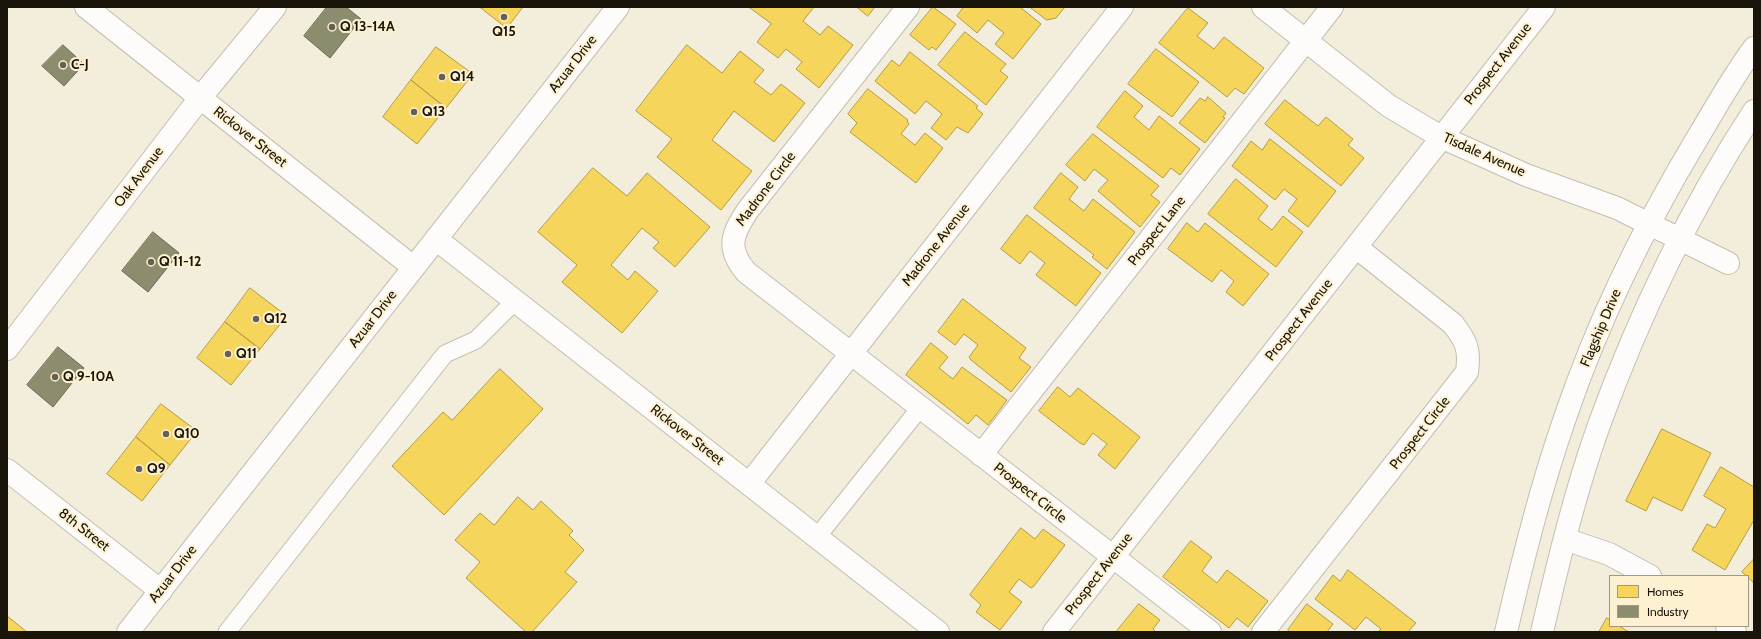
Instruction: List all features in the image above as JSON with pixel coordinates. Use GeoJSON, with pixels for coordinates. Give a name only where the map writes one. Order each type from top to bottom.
{"type":"FeatureCollection","features":[{"type":"Feature","properties":{"kind":"street","name":"Rickover Street"},"geometry":{"type":"LineString","coordinates":[[86,7],[413,268]]}},
{"type":"Feature","properties":{"kind":"street","name":"Oak Avenue"},"geometry":{"type":"LineString","coordinates":[[7,350],[200,98],[275,7]]}},
{"type":"Feature","properties":{"kind":"street","name":"Azuar Drive"},"geometry":{"type":"LineString","coordinates":[[128,632],[618,7]]}},
{"type":"Feature","properties":{"kind":"street","name":"Madrone Circle"},"geometry":{"type":"LineString","coordinates":[[850,354],[746,272],[737,261],[732,246],[735,230],[748,210],[908,7]]}},
{"type":"Feature","properties":{"kind":"street","name":"Madrone Avenue"},"geometry":{"type":"LineString","coordinates":[[749,484],[1122,7]]}},
{"type":"Feature","properties":{"kind":"street","name":"Tisdale Avenue"},"geometry":{"type":"LineString","coordinates":[[1263,7],[1389,106],[1442,137],[1526,174],[1594,198],[1728,262]]}},
{"type":"Feature","properties":{"kind":"street","name":"Prospect Lane"},"geometry":{"type":"LineString","coordinates":[[981,455],[1332,7]]}},
{"type":"Feature","properties":{"kind":"street","name":"Prospect Avenue"},"geometry":{"type":"LineString","coordinates":[[1054,632],[1544,7]]}},
{"type":"Feature","properties":{"kind":"street","name":"Flagship Drive"},"geometry":{"type":"LineString","coordinates":[[1506,632],[1536,515],[1566,414],[1598,332],[1648,223],[1712,113],[1754,48]]}},
{"type":"Feature","properties":{"kind":"street"},"geometry":{"type":"LineString","coordinates":[[1542,632],[1565,539],[1599,425],[1636,333],[1680,238],[1754,111]]}},
{"type":"Feature","properties":{"kind":"street","name":"Rickover Street"},"geometry":{"type":"LineString","coordinates":[[436,239],[938,632]]}},
{"type":"Feature","properties":{"kind":"street","name":"Prospect Circle"},"geometry":{"type":"LineString","coordinates":[[1263,632],[1467,372],[1469,355],[1464,338],[1452,324],[1356,247]]}},
{"type":"Feature","properties":{"kind":"street","name":"Prospect Circle"},"geometry":{"type":"LineString","coordinates":[[850,354],[1210,632]]}},
{"type":"Feature","properties":{"kind":"street","name":"8th Street"},"geometry":{"type":"LineString","coordinates":[[7,470],[161,591]]}},
{"type":"Feature","properties":{"kind":"street"},"geometry":{"type":"LineString","coordinates":[[1565,539],[1609,554],[1648,575]]}},
{"type":"Feature","properties":{"kind":"lane"},"geometry":{"type":"LineString","coordinates":[[228,632],[445,354],[476,340],[515,301]]}},
{"type":"Feature","properties":{"kind":"lane"},"geometry":{"type":"LineString","coordinates":[[817,537],[920,408]]}},
{"type":"Feature","properties":{"kind":"building: Homes","name":"Q15"},"geometry":{"type":"Polygon","coordinates":[[[480,7],[523,7],[507,28],[480,7]]]}},
{"type":"Feature","properties":{"kind":"building: Homes"},"geometry":{"type":"Polygon","coordinates":[[[749,7],[814,7],[803,21],[820,35],[828,26],[853,45],[819,88],[796,69],[802,62],[786,49],[778,58],[757,42],[771,24],[749,7]]]}},
{"type":"Feature","properties":{"kind":"building: Homes"},"geometry":{"type":"Polygon","coordinates":[[[857,7],[875,7],[868,16],[857,7]]]}},
{"type":"Feature","properties":{"kind":"building: Homes"},"geometry":{"type":"Polygon","coordinates":[[[933,7],[956,24],[936,50],[932,47],[929,50],[910,35],[933,7]]]}},
{"type":"Feature","properties":{"kind":"building: Homes"},"geometry":{"type":"Polygon","coordinates":[[[964,7],[1020,7],[1041,24],[1013,59],[995,44],[1004,33],[988,20],[977,33],[957,16],[964,7]]]}},
{"type":"Feature","properties":{"kind":"building: Homes"},"geometry":{"type":"Polygon","coordinates":[[[1030,7],[1065,7],[1056,18],[1047,20],[1030,7]]]}},
{"type":"Feature","properties":{"kind":"building: Homes"},"geometry":{"type":"Polygon","coordinates":[[[1188,8],[1208,23],[1197,36],[1214,49],[1224,37],[1264,68],[1244,94],[1235,88],[1227,97],[1159,43],[1188,8]]]}},
{"type":"Feature","properties":{"kind":"building: Homes"},"geometry":{"type":"Polygon","coordinates":[[[965,32],[1006,64],[1000,71],[1008,77],[986,105],[938,65],[965,32]]]}},
{"type":"Feature","properties":{"kind":"building: Homes"},"geometry":{"type":"Polygon","coordinates":[[[687,45],[722,73],[740,51],[764,70],[754,82],[771,95],[781,84],[805,103],[774,142],[734,111],[712,140],[752,171],[721,210],[657,157],[672,139],[636,111],[687,45]]]}},
{"type":"Feature","properties":{"kind":"building: Homes","name":"Q14"},"geometry":{"type":"Polygon","coordinates":[[[436,47],[473,74],[446,108],[411,80],[436,47]]]}},
{"type":"Feature","properties":{"kind":"building: Homes"},"geometry":{"type":"Polygon","coordinates":[[[1156,49],[1199,82],[1172,117],[1128,84],[1156,49]]]}},
{"type":"Feature","properties":{"kind":"building: Homes"},"geometry":{"type":"Polygon","coordinates":[[[910,52],[978,106],[976,108],[983,114],[968,133],[957,127],[946,140],[931,128],[942,114],[926,101],[915,114],[875,81],[892,60],[899,66],[910,52]]]}},
{"type":"Feature","properties":{"kind":"building: Homes","name":"Q13"},"geometry":{"type":"Polygon","coordinates":[[[411,80],[446,108],[417,144],[383,117],[411,80]]]}},
{"type":"Feature","properties":{"kind":"building: Homes"},"geometry":{"type":"Polygon","coordinates":[[[868,89],[908,120],[907,121],[909,124],[901,134],[915,145],[925,133],[943,148],[916,183],[850,132],[857,123],[848,114],[868,89]]]}},
{"type":"Feature","properties":{"kind":"building: Homes"},"geometry":{"type":"Polygon","coordinates":[[[1125,91],[1143,106],[1134,117],[1149,130],[1159,116],[1200,149],[1180,175],[1171,168],[1163,178],[1097,127],[1125,91]]]}},
{"type":"Feature","properties":{"kind":"building: Homes"},"geometry":{"type":"Polygon","coordinates":[[[1208,97],[1226,113],[1223,117],[1225,118],[1205,143],[1179,123],[1200,98],[1205,101],[1208,97]]]}},
{"type":"Feature","properties":{"kind":"building: Homes"},"geometry":{"type":"Polygon","coordinates":[[[1285,100],[1318,126],[1326,117],[1353,139],[1348,145],[1364,158],[1341,186],[1265,124],[1285,100]]]}},
{"type":"Feature","properties":{"kind":"building: Homes"},"geometry":{"type":"Polygon","coordinates":[[[1093,134],[1159,186],[1151,195],[1160,202],[1140,227],[1098,191],[1108,180],[1094,169],[1085,181],[1066,165],[1093,134]]]}},
{"type":"Feature","properties":{"kind":"building: Homes"},"geometry":{"type":"Polygon","coordinates":[[[1270,139],[1336,191],[1308,227],[1288,211],[1297,199],[1284,189],[1275,200],[1232,166],[1251,141],[1262,150],[1270,139]]]}},
{"type":"Feature","properties":{"kind":"building: Homes"},"geometry":{"type":"Polygon","coordinates":[[[593,168],[627,196],[647,173],[710,227],[675,267],[653,248],[659,242],[642,228],[611,265],[628,280],[635,271],[658,291],[622,333],[562,282],[577,265],[538,232],[593,168]]]}},
{"type":"Feature","properties":{"kind":"building: Homes"},"geometry":{"type":"Polygon","coordinates":[[[1061,173],[1078,187],[1069,199],[1084,211],[1093,199],[1135,232],[1107,269],[1092,257],[1094,255],[1034,208],[1061,173]]]}},
{"type":"Feature","properties":{"kind":"building: Homes"},"geometry":{"type":"Polygon","coordinates":[[[1236,179],[1268,206],[1258,219],[1272,230],[1283,216],[1303,232],[1276,267],[1208,214],[1236,179]]]}},
{"type":"Feature","properties":{"kind":"building: Homes"},"geometry":{"type":"Polygon","coordinates":[[[1027,215],[1101,273],[1076,306],[1036,275],[1045,263],[1030,251],[1020,264],[1001,249],[1027,215]]]}},
{"type":"Feature","properties":{"kind":"building: Homes"},"geometry":{"type":"Polygon","coordinates":[[[1187,223],[1198,232],[1205,223],[1269,274],[1243,306],[1226,292],[1234,281],[1221,270],[1212,282],[1168,249],[1187,223]]]}},
{"type":"Feature","properties":{"kind":"building: Homes","name":"Q12"},"geometry":{"type":"Polygon","coordinates":[[[250,288],[287,316],[260,349],[225,322],[250,288]]]}},
{"type":"Feature","properties":{"kind":"building: Homes"},"geometry":{"type":"Polygon","coordinates":[[[963,299],[1026,348],[1019,358],[1031,367],[1011,392],[971,360],[969,357],[978,345],[964,334],[955,345],[938,332],[963,299]]]}},
{"type":"Feature","properties":{"kind":"building: Homes","name":"Q11"},"geometry":{"type":"Polygon","coordinates":[[[225,322],[260,349],[231,385],[197,358],[225,322]]]}},
{"type":"Feature","properties":{"kind":"building: Homes"},"geometry":{"type":"Polygon","coordinates":[[[931,343],[948,357],[939,368],[953,379],[962,367],[1007,400],[988,425],[976,415],[968,424],[906,375],[931,343]]]}},
{"type":"Feature","properties":{"kind":"building: Homes"},"geometry":{"type":"Polygon","coordinates":[[[500,369],[543,409],[444,515],[392,466],[443,412],[452,420],[500,369]]]}},
{"type":"Feature","properties":{"kind":"building: Homes"},"geometry":{"type":"Polygon","coordinates":[[[1058,387],[1070,397],[1078,388],[1140,437],[1115,469],[1098,455],[1107,444],[1093,433],[1084,445],[1039,411],[1058,387]]]}},
{"type":"Feature","properties":{"kind":"building: Homes","name":"Q10"},"geometry":{"type":"Polygon","coordinates":[[[161,404],[197,431],[170,465],[136,437],[161,404]]]}},
{"type":"Feature","properties":{"kind":"building: Homes"},"geometry":{"type":"Polygon","coordinates":[[[1662,429],[1711,453],[1682,511],[1653,497],[1646,511],[1626,501],[1662,429]]]}},
{"type":"Feature","properties":{"kind":"building: Homes","name":"Q9"},"geometry":{"type":"Polygon","coordinates":[[[136,437],[170,465],[142,501],[107,474],[136,437]]]}},
{"type":"Feature","properties":{"kind":"building: Homes"},"geometry":{"type":"Polygon","coordinates":[[[1721,467],[1754,487],[1754,520],[1725,570],[1692,550],[1707,524],[1715,528],[1726,509],[1704,496],[1721,467]]]}},
{"type":"Feature","properties":{"kind":"building: Homes"},"geometry":{"type":"Polygon","coordinates":[[[518,497],[533,510],[541,501],[573,531],[569,535],[584,550],[565,572],[577,582],[532,632],[526,632],[466,578],[480,562],[455,540],[480,513],[494,525],[518,497]]]}},
{"type":"Feature","properties":{"kind":"building: Homes"},"geometry":{"type":"Polygon","coordinates":[[[1021,528],[1035,539],[1043,529],[1065,545],[1034,586],[1031,588],[1019,579],[1009,592],[1022,602],[1000,630],[976,612],[981,605],[970,595],[1021,528]]]}},
{"type":"Feature","properties":{"kind":"building: Homes"},"geometry":{"type":"Polygon","coordinates":[[[1191,541],[1212,557],[1202,571],[1217,583],[1227,570],[1268,601],[1248,627],[1237,618],[1229,628],[1163,577],[1191,541]]]}},
{"type":"Feature","properties":{"kind":"building: Homes"},"geometry":{"type":"Polygon","coordinates":[[[1754,559],[1754,583],[1749,578],[1749,575],[1745,575],[1742,572],[1754,559]]]}},
{"type":"Feature","properties":{"kind":"building: Homes"},"geometry":{"type":"Polygon","coordinates":[[[1348,570],[1416,623],[1408,632],[1378,632],[1381,629],[1366,617],[1355,630],[1315,599],[1333,575],[1340,581],[1348,570]]]}},
{"type":"Feature","properties":{"kind":"building: Homes"},"geometry":{"type":"Polygon","coordinates":[[[1139,604],[1160,620],[1153,629],[1156,632],[1116,632],[1139,604]]]}},
{"type":"Feature","properties":{"kind":"building: Homes"},"geometry":{"type":"Polygon","coordinates":[[[1307,604],[1333,624],[1327,632],[1290,632],[1288,630],[1307,604]]]}},
{"type":"Feature","properties":{"kind":"building: Homes"},"geometry":{"type":"Polygon","coordinates":[[[7,616],[27,632],[7,632],[7,616]]]}},
{"type":"Feature","properties":{"kind":"building: Homes"},"geometry":{"type":"Polygon","coordinates":[[[1607,618],[1609,619],[1609,627],[1621,627],[1629,632],[1599,632],[1607,618]]]}},
{"type":"Feature","properties":{"kind":"building: Industry","name":"Q 13-14A"},"geometry":{"type":"Polygon","coordinates":[[[327,7],[346,7],[361,19],[330,58],[304,36],[327,7]]]}},
{"type":"Feature","properties":{"kind":"building: Industry","name":"C-J"},"geometry":{"type":"Polygon","coordinates":[[[63,45],[84,64],[64,86],[42,66],[63,45]]]}},
{"type":"Feature","properties":{"kind":"building: Industry","name":"Q 11-12"},"geometry":{"type":"Polygon","coordinates":[[[153,232],[179,253],[148,292],[122,271],[153,232]]]}},
{"type":"Feature","properties":{"kind":"building: Industry","name":"Q 9-10A"},"geometry":{"type":"Polygon","coordinates":[[[58,347],[84,368],[53,407],[27,385],[58,347]]]}},
{"type":"Feature","properties":{"kind":"place","name":"Q15"},"geometry":{"type":"Point","coordinates":[504,17]}},
{"type":"Feature","properties":{"kind":"place","name":"Q 13-14A"},"geometry":{"type":"Point","coordinates":[332,27]}},
{"type":"Feature","properties":{"kind":"place","name":"C-J"},"geometry":{"type":"Point","coordinates":[63,65]}},
{"type":"Feature","properties":{"kind":"place","name":"Q14"},"geometry":{"type":"Point","coordinates":[442,77]}},
{"type":"Feature","properties":{"kind":"place","name":"Q13"},"geometry":{"type":"Point","coordinates":[414,112]}},
{"type":"Feature","properties":{"kind":"place","name":"Q 11-12"},"geometry":{"type":"Point","coordinates":[151,262]}},
{"type":"Feature","properties":{"kind":"place","name":"Q12"},"geometry":{"type":"Point","coordinates":[256,319]}},
{"type":"Feature","properties":{"kind":"place","name":"Q11"},"geometry":{"type":"Point","coordinates":[228,354]}},
{"type":"Feature","properties":{"kind":"place","name":"Q 9-10A"},"geometry":{"type":"Point","coordinates":[55,377]}},
{"type":"Feature","properties":{"kind":"place","name":"Q10"},"geometry":{"type":"Point","coordinates":[166,434]}},
{"type":"Feature","properties":{"kind":"place","name":"Q9"},"geometry":{"type":"Point","coordinates":[139,469]}}]}
